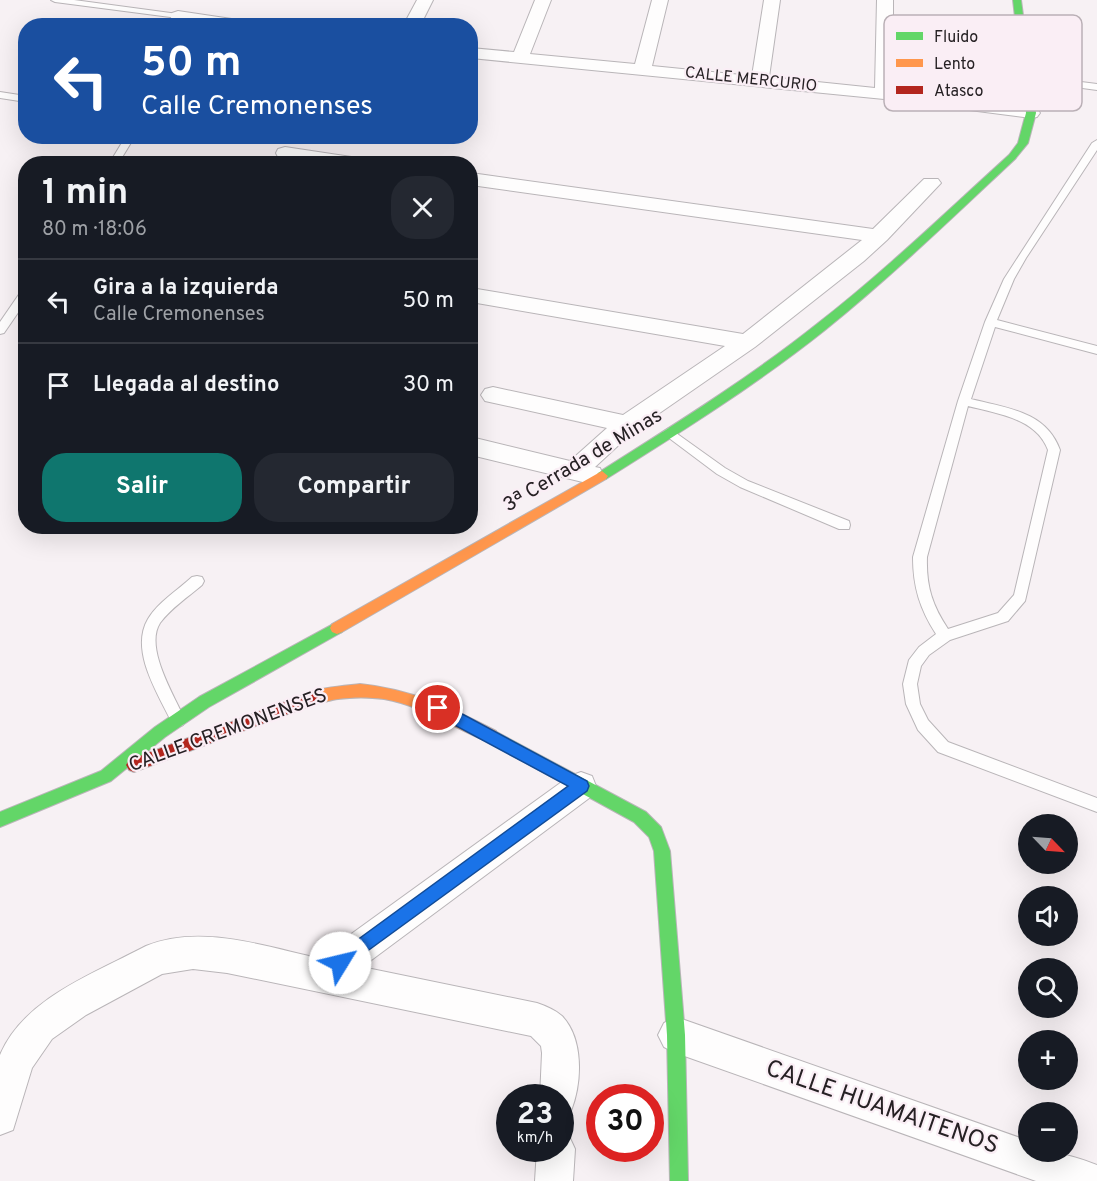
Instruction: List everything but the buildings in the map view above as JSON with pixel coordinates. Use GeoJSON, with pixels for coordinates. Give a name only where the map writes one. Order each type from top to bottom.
{"type":"FeatureCollection","features":[{"type":"Feature","properties":{"kind":"street"},"geometry":{"type":"LineString","coordinates":[[178,16],[193,0]]}},
{"type":"Feature","properties":{"kind":"street"},"geometry":{"type":"LineString","coordinates":[[415,18],[425,0]]}},
{"type":"Feature","properties":{"kind":"street"},"geometry":{"type":"LineString","coordinates":[[520,57],[543,0]]}},
{"type":"Feature","properties":{"kind":"street"},"geometry":{"type":"LineString","coordinates":[[642,70],[660,0]]}},
{"type":"Feature","properties":{"kind":"street"},"geometry":{"type":"LineString","coordinates":[[760,81],[772,0]]}},
{"type":"Feature","properties":{"kind":"street"},"geometry":{"type":"LineString","coordinates":[[885,0],[885,15]]}},
{"type":"Feature","properties":{"kind":"street"},"geometry":{"type":"LineString","coordinates":[[1017,0],[1019,15]]}},
{"type":"Feature","properties":{"kind":"street"},"geometry":{"type":"LineString","coordinates":[[178,16],[191,18]]}},
{"type":"Feature","properties":{"kind":"street","name":"CALLE MERCURIO"},"geometry":{"type":"LineString","coordinates":[[478,54],[884,94]]}},
{"type":"Feature","properties":{"kind":"street","name":"CALLE MERCURIO"},"geometry":{"type":"LineString","coordinates":[[1016,111],[1031,113]]}},
{"type":"Feature","properties":{"kind":"street","name":"3ª Cerrada de Minas"},"geometry":{"type":"LineString","coordinates":[[0,820],[106,776],[178,720],[214,696],[601,477],[791,350],[854,299],[1012,157],[1023,143],[1031,113]]}},
{"type":"Feature","properties":{"kind":"street"},"geometry":{"type":"LineString","coordinates":[[285,153],[305,156]]}},
{"type":"Feature","properties":{"kind":"street"},"geometry":{"type":"LineString","coordinates":[[478,180],[880,236]]}},
{"type":"Feature","properties":{"kind":"street"},"geometry":{"type":"LineString","coordinates":[[575,471],[627,424],[747,342],[857,256],[880,236],[931,183]]}},
{"type":"Feature","properties":{"kind":"street"},"geometry":{"type":"LineString","coordinates":[[478,296],[747,342]]}},
{"type":"Feature","properties":{"kind":"street"},"geometry":{"type":"LineString","coordinates":[[493,395],[627,424]]}},
{"type":"Feature","properties":{"kind":"street"},"geometry":{"type":"LineString","coordinates":[[478,448],[601,477]]}},
{"type":"Feature","properties":{"kind":"street","name":"CALLE CREMONENSES"},"geometry":{"type":"LineString","coordinates":[[106,776],[295,703],[334,691],[369,690],[400,696],[438,708],[640,817],[656,832],[663,851],[676,1035]]}},
{"type":"Feature","properties":{"kind":"street"},"geometry":{"type":"LineString","coordinates":[[321,976],[581,786]]}},
{"type":"Feature","properties":{"kind":"street"},"geometry":{"type":"LineString","coordinates":[[0,1117],[16,1059],[40,1027],[74,1003],[158,958],[193,952],[227,956],[537,1020],[549,1026],[558,1040],[559,1084]]}},
{"type":"Feature","properties":{"kind":"street"},"geometry":{"type":"LineString","coordinates":[[676,1035],[679,1181]]}},
{"type":"Feature","properties":{"kind":"street","name":"CALLE HUAMAITENOS"},"geometry":{"type":"LineString","coordinates":[[676,1035],[1089,1181]]}},
{"type":"Feature","properties":{"kind":"street"},"geometry":{"type":"LineString","coordinates":[[554,1181],[555,1162]]}},
{"type":"Feature","properties":{"kind":"lane"},"geometry":{"type":"LineString","coordinates":[[55,0],[178,16]]}},
{"type":"Feature","properties":{"kind":"lane"},"geometry":{"type":"LineString","coordinates":[[1082,85],[1097,87]]}},
{"type":"Feature","properties":{"kind":"lane"},"geometry":{"type":"LineString","coordinates":[[0,95],[18,98]]}},
{"type":"Feature","properties":{"kind":"lane"},"geometry":{"type":"LineString","coordinates":[[945,636],[928,610],[918,583],[920,557],[964,401],[991,322],[1021,258],[1097,143]]}},
{"type":"Feature","properties":{"kind":"lane"},"geometry":{"type":"LineString","coordinates":[[0,330],[18,304]]}},
{"type":"Feature","properties":{"kind":"lane"},"geometry":{"type":"LineString","coordinates":[[991,322],[1097,350]]}},
{"type":"Feature","properties":{"kind":"lane"},"geometry":{"type":"LineString","coordinates":[[964,401],[1026,420],[1041,428],[1050,438],[1054,450],[1020,597],[1003,617],[945,636],[924,651],[914,664],[910,684],[913,705],[922,725],[943,747],[1097,806]]}},
{"type":"Feature","properties":{"kind":"lane"},"geometry":{"type":"LineString","coordinates":[[669,432],[721,471],[744,484],[844,525]]}},
{"type":"Feature","properties":{"kind":"lane"},"geometry":{"type":"LineString","coordinates":[[178,720],[147,645],[153,623],[197,581]]}},
{"type":"Feature","properties":{"kind":"traffic: fast"},"geometry":{"type":"LineString","coordinates":[[1017,0],[1019,15]]}},
{"type":"Feature","properties":{"kind":"traffic: fast"},"geometry":{"type":"LineString","coordinates":[[602,476],[741,386],[846,307],[1012,157],[1023,143],[1031,111]]}},
{"type":"Feature","properties":{"kind":"traffic: fast"},"geometry":{"type":"LineString","coordinates":[[0,820],[106,776],[160,732],[204,702],[337,628]]}},
{"type":"Feature","properties":{"kind":"traffic: fast"},"geometry":{"type":"LineString","coordinates":[[491,736],[640,817],[655,832],[662,851],[676,1035],[679,1181]]}},
{"type":"Feature","properties":{"kind":"traffic: slow"},"geometry":{"type":"LineString","coordinates":[[337,628],[602,476]]}},
{"type":"Feature","properties":{"kind":"traffic: slow"},"geometry":{"type":"LineString","coordinates":[[312,698],[337,692],[360,691],[405,697],[448,714],[491,736]]}},
{"type":"Feature","properties":{"kind":"traffic: jam"},"geometry":{"type":"LineString","coordinates":[[134,765],[312,698]]}},
{"type":"Feature","properties":{"kind":"route"},"geometry":{"type":"LineString","coordinates":[[340,963],[581,786],[438,708]]}}]}
